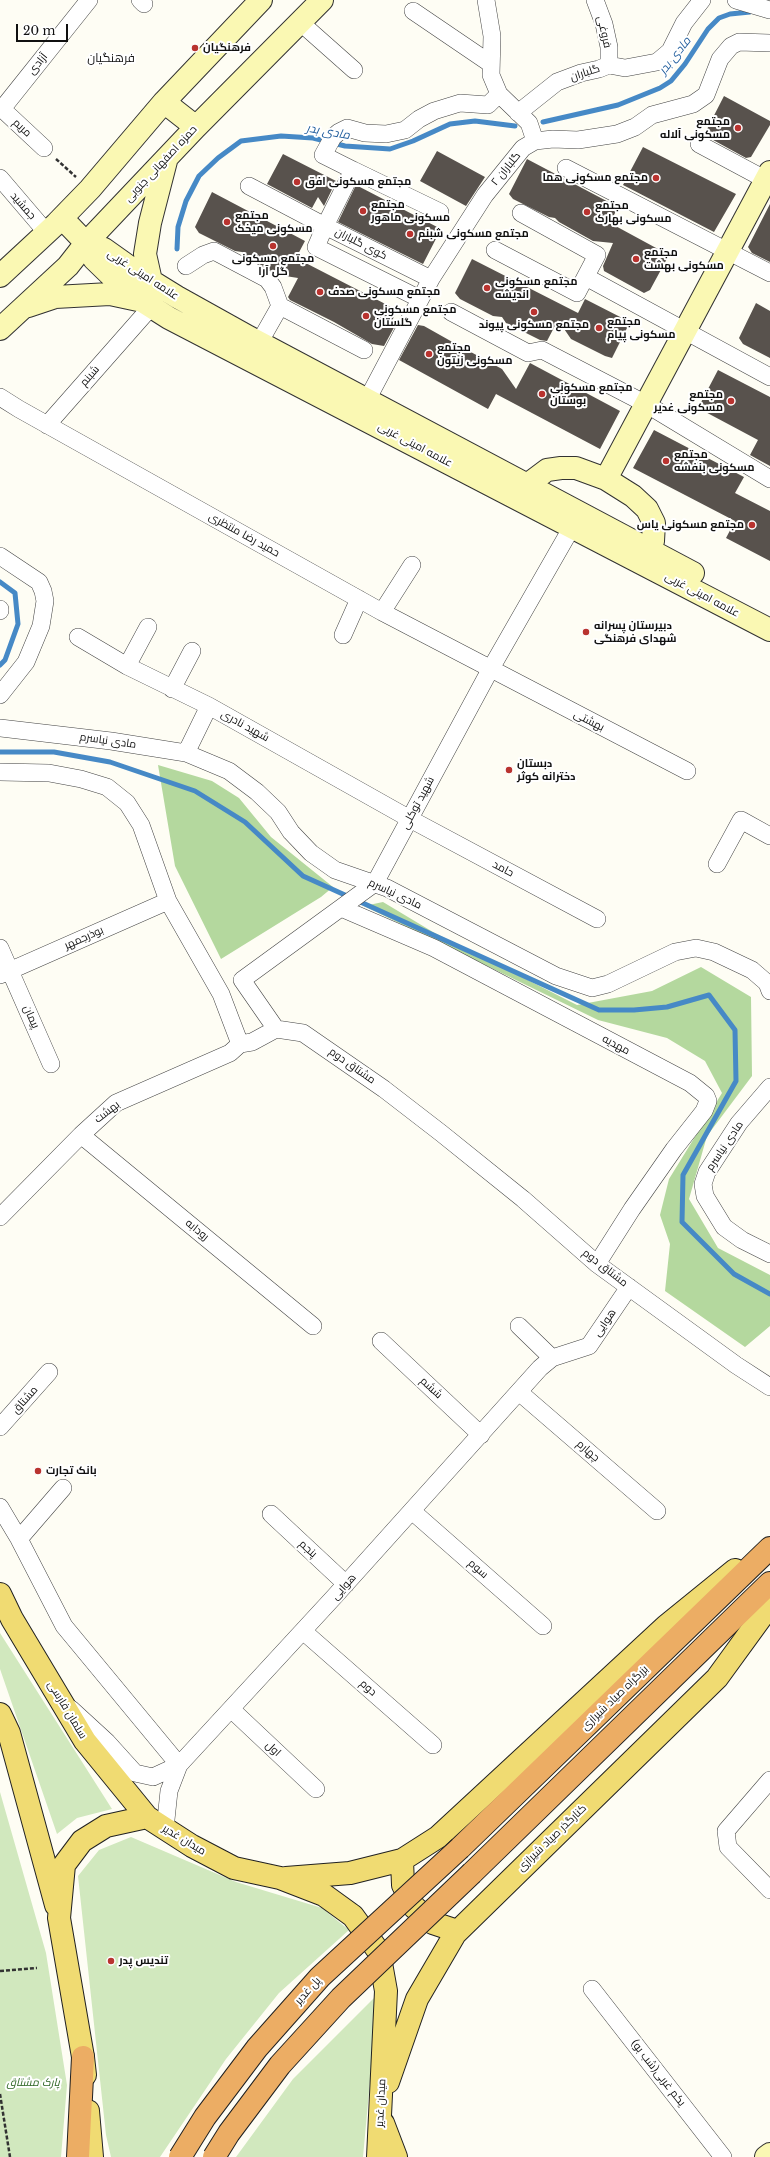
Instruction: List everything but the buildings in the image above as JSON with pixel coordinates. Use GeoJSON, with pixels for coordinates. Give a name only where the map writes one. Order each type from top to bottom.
{"type":"FeatureCollection","features":[{"type":"Feature","properties":{"kind":"highway","name":"بزرگراه صیاد شیرازی"},"geometry":{"type":"LineString","coordinates":[[460,1848],[770,1548]]}},
{"type":"Feature","properties":{"kind":"highway"},"geometry":{"type":"LineString","coordinates":[[214,2157],[229,2133],[280,2065],[340,1998],[472,1873],[770,1583]]}},
{"type":"Feature","properties":{"kind":"highway","name":"پل غدیر"},"geometry":{"type":"LineString","coordinates":[[180,2157],[205,2117],[257,2048],[320,1977],[460,1848]]}},
{"type":"Feature","properties":{"kind":"highway"},"geometry":{"type":"LineString","coordinates":[[78,2157],[83,2057]]}},
{"type":"Feature","properties":{"kind":"main road"},"geometry":{"type":"LineString","coordinates":[[0,276],[54,226],[90,189],[164,102],[261,0]]}},
{"type":"Feature","properties":{"kind":"main road","name":"حمزه اصفهانی جنوبی"},"geometry":{"type":"LineString","coordinates":[[0,329],[68,266],[86,243],[196,127],[301,23],[322,0]]}},
{"type":"Feature","properties":{"kind":"main road"},"geometry":{"type":"LineString","coordinates":[[164,102],[196,127]]}},
{"type":"Feature","properties":{"kind":"main road"},"geometry":{"type":"LineString","coordinates":[[151,281],[145,254],[150,223],[167,158]]}},
{"type":"Feature","properties":{"kind":"main road"},"geometry":{"type":"LineString","coordinates":[[606,479],[727,250],[769,178]]}},
{"type":"Feature","properties":{"kind":"main road"},"geometry":{"type":"LineString","coordinates":[[54,226],[86,243]]}},
{"type":"Feature","properties":{"kind":"main road","name":"علامه امینی غربی"},"geometry":{"type":"LineString","coordinates":[[86,243],[104,249],[151,281],[259,343],[770,614]]}},
{"type":"Feature","properties":{"kind":"main road","name":"علامه امینی غربی"},"geometry":{"type":"LineString","coordinates":[[86,243],[94,259],[128,292],[168,318],[770,630]]}},
{"type":"Feature","properties":{"kind":"main road"},"geometry":{"type":"LineString","coordinates":[[23,307],[55,297],[110,294],[146,304]]}},
{"type":"Feature","properties":{"kind":"main road"},"geometry":{"type":"LineString","coordinates":[[527,485],[547,470],[561,468],[576,468],[606,479],[633,496],[647,509],[654,523],[653,541],[650,550]]}},
{"type":"Feature","properties":{"kind":"main road"},"geometry":{"type":"LineString","coordinates":[[280,1878],[350,1873],[402,1860],[438,1837],[666,1626],[770,1542]]}},
{"type":"Feature","properties":{"kind":"main road","name":"سلمان فارسی"},"geometry":{"type":"LineString","coordinates":[[0,1594],[6,1615],[85,1741],[156,1823]]}},
{"type":"Feature","properties":{"kind":"main road","name":"کنارگذر صیاد شیرازی"},"geometry":{"type":"LineString","coordinates":[[381,2108],[417,1999],[457,1931],[717,1678],[770,1605]]}},
{"type":"Feature","properties":{"kind":"main road"},"geometry":{"type":"LineString","coordinates":[[0,1714],[9,1733],[59,1918],[83,2057],[92,2157]]}},
{"type":"Feature","properties":{"kind":"main road"},"geometry":{"type":"LineString","coordinates":[[59,1918],[64,1865],[82,1841],[106,1826],[156,1823]]}},
{"type":"Feature","properties":{"kind":"main road","name":"میدان غدیر"},"geometry":{"type":"LineString","coordinates":[[156,1823],[192,1846],[234,1868],[280,1878],[324,1895],[353,1916],[380,1952],[386,1991],[378,2157]]}},
{"type":"Feature","properties":{"kind":"main road"},"geometry":{"type":"LineString","coordinates":[[402,1860],[403,1885],[414,1907],[433,1924],[457,1931]]}},
{"type":"Feature","properties":{"kind":"main road"},"geometry":{"type":"LineString","coordinates":[[381,2108],[396,2157]]}},
{"type":"Feature","properties":{"kind":"main road"},"geometry":{"type":"LineString","coordinates":[[766,2157],[770,2154]]}},
{"type":"Feature","properties":{"kind":"street","name":"آزادی"},"geometry":{"type":"LineString","coordinates":[[1,108],[89,0]]}},
{"type":"Feature","properties":{"kind":"street"},"geometry":{"type":"LineString","coordinates":[[486,0],[492,36],[491,75],[499,94],[529,123],[535,141],[553,139],[578,140],[617,134],[635,128],[652,115],[693,104],[706,95],[720,59],[731,46],[739,42],[770,43]]}},
{"type":"Feature","properties":{"kind":"street","name":"فروغی"},"geometry":{"type":"LineString","coordinates":[[595,0],[604,24],[609,47],[609,64]]}},
{"type":"Feature","properties":{"kind":"street","name":"گلباران"},"geometry":{"type":"LineString","coordinates":[[518,113],[557,82],[581,72],[599,69],[609,64],[625,68],[657,62],[670,51],[684,23],[702,0]]}},
{"type":"Feature","properties":{"kind":"street"},"geometry":{"type":"LineString","coordinates":[[736,0],[770,10]]}},
{"type":"Feature","properties":{"kind":"street"},"geometry":{"type":"LineString","coordinates":[[413,11],[491,64]]}},
{"type":"Feature","properties":{"kind":"street"},"geometry":{"type":"LineString","coordinates":[[301,23],[354,70]]}},
{"type":"Feature","properties":{"kind":"street"},"geometry":{"type":"LineString","coordinates":[[440,212],[323,155],[333,137],[347,128],[365,133],[386,134],[405,130],[419,118],[434,111],[460,103],[488,105],[499,94]]}},
{"type":"Feature","properties":{"kind":"street","name":"مریم"},"geometry":{"type":"LineString","coordinates":[[1,108],[44,148]]}},
{"type":"Feature","properties":{"kind":"street","name":"گلباران ۲"},"geometry":{"type":"LineString","coordinates":[[367,400],[431,279],[503,172],[523,148],[535,141]]}},
{"type":"Feature","properties":{"kind":"street"},"geometry":{"type":"LineString","coordinates":[[699,144],[769,178]]}},
{"type":"Feature","properties":{"kind":"street"},"geometry":{"type":"LineString","coordinates":[[566,168],[770,273]]}},
{"type":"Feature","properties":{"kind":"street","name":"کوی گلباران"},"geometry":{"type":"LineString","coordinates":[[353,170],[325,226],[431,279]]}},
{"type":"Feature","properties":{"kind":"street","name":"جمشید"},"geometry":{"type":"LineString","coordinates":[[0,178],[54,226]]}},
{"type":"Feature","properties":{"kind":"street"},"geometry":{"type":"LineString","coordinates":[[249,186],[325,226],[316,247],[420,299]]}},
{"type":"Feature","properties":{"kind":"street"},"geometry":{"type":"LineString","coordinates":[[495,250],[577,293],[597,255],[521,213]]}},
{"type":"Feature","properties":{"kind":"street"},"geometry":{"type":"LineString","coordinates":[[186,266],[203,255],[214,251],[266,279],[273,287],[280,306],[364,350]]}},
{"type":"Feature","properties":{"kind":"street"},"geometry":{"type":"LineString","coordinates":[[586,277],[770,377]]}},
{"type":"Feature","properties":{"kind":"street","name":"شبنم"},"geometry":{"type":"LineString","coordinates":[[47,425],[133,326],[146,304]]}},
{"type":"Feature","properties":{"kind":"street"},"geometry":{"type":"LineString","coordinates":[[259,343],[280,306]]}},
{"type":"Feature","properties":{"kind":"street"},"geometry":{"type":"LineString","coordinates":[[451,312],[528,353],[542,350],[646,404],[770,479]]}},
{"type":"Feature","properties":{"kind":"street","name":"حمید رضا منتظری"},"geometry":{"type":"LineString","coordinates":[[0,397],[47,425],[359,600],[490,670]]}},
{"type":"Feature","properties":{"kind":"street","name":"شهید توکلی"},"geometry":{"type":"LineString","coordinates":[[276,1029],[242,980],[375,883],[490,670],[572,527]]}},
{"type":"Feature","properties":{"kind":"street"},"geometry":{"type":"LineString","coordinates":[[0,556],[39,582],[45,601],[41,626],[26,662],[0,694]]}},
{"type":"Feature","properties":{"kind":"street"},"geometry":{"type":"LineString","coordinates":[[382,612],[412,565]]}},
{"type":"Feature","properties":{"kind":"street"},"geometry":{"type":"LineString","coordinates":[[343,635],[359,600]]}},
{"type":"Feature","properties":{"kind":"street"},"geometry":{"type":"LineString","coordinates":[[127,666],[148,627]]}},
{"type":"Feature","properties":{"kind":"street","name":"شهید نادری"},"geometry":{"type":"LineString","coordinates":[[78,637],[127,666],[209,706],[410,819]]}},
{"type":"Feature","properties":{"kind":"street"},"geometry":{"type":"LineString","coordinates":[[172,689],[192,650]]}},
{"type":"Feature","properties":{"kind":"street","name":"بهشتی"},"geometry":{"type":"LineString","coordinates":[[490,670],[687,771]]}},
{"type":"Feature","properties":{"kind":"street"},"geometry":{"type":"LineString","coordinates":[[186,752],[209,706]]}},
{"type":"Feature","properties":{"kind":"street","name":"مادی نیاسرم"},"geometry":{"type":"LineString","coordinates":[[0,728],[111,741],[186,752],[229,771],[257,792],[278,812],[291,832],[311,853],[335,870],[375,883],[556,976],[592,988],[608,984],[675,952],[696,948],[714,952],[752,970],[767,983],[770,992]]}},
{"type":"Feature","properties":{"kind":"street"},"geometry":{"type":"LineString","coordinates":[[0,772],[49,773],[81,778],[106,787],[127,802],[141,826],[168,901],[221,994],[240,1044],[252,1042],[276,1029]]}},
{"type":"Feature","properties":{"kind":"street","name":"حامد"},"geometry":{"type":"LineString","coordinates":[[410,819],[597,919]]}},
{"type":"Feature","properties":{"kind":"street"},"geometry":{"type":"LineString","coordinates":[[717,864],[741,820],[770,836]]}},
{"type":"Feature","properties":{"kind":"street","name":"بوذرجمهر"},"geometry":{"type":"LineString","coordinates":[[5,972],[168,901]]}},
{"type":"Feature","properties":{"kind":"street","name":"مهدیه"},"geometry":{"type":"LineString","coordinates":[[341,908],[434,948],[690,1083],[706,1096],[708,1102],[704,1111],[669,1155],[597,1264]]}},
{"type":"Feature","properties":{"kind":"street","name":"پیمان"},"geometry":{"type":"LineString","coordinates":[[0,948],[5,972],[51,1064]]}},
{"type":"Feature","properties":{"kind":"street","name":"مشتاق دوم"},"geometry":{"type":"LineString","coordinates":[[276,1029],[303,1033],[384,1089],[523,1199],[597,1264],[736,1365],[770,1387]]}},
{"type":"Feature","properties":{"kind":"street","name":"بهشت"},"geometry":{"type":"LineString","coordinates":[[0,1217],[81,1135],[116,1103],[230,1053],[240,1044]]}},
{"type":"Feature","properties":{"kind":"street","name":"مادی نیاسرم"},"geometry":{"type":"LineString","coordinates":[[770,1087],[740,1123],[707,1172],[703,1184],[704,1196],[724,1227],[742,1240],[770,1254]]}},
{"type":"Feature","properties":{"kind":"street","name":"رودابه"},"geometry":{"type":"LineString","coordinates":[[81,1135],[313,1326]]}},
{"type":"Feature","properties":{"kind":"street","name":"هوایی"},"geometry":{"type":"LineString","coordinates":[[156,1823],[179,1765],[346,1584],[519,1392],[552,1358],[589,1346],[630,1287]]}},
{"type":"Feature","properties":{"kind":"street"},"geometry":{"type":"LineString","coordinates":[[519,1326],[552,1358]]}},
{"type":"Feature","properties":{"kind":"street","name":"ششم"},"geometry":{"type":"LineString","coordinates":[[381,1341],[481,1434]]}},
{"type":"Feature","properties":{"kind":"street","name":"مشتاق"},"geometry":{"type":"LineString","coordinates":[[0,1427],[49,1372]]}},
{"type":"Feature","properties":{"kind":"street","name":"چهارم"},"geometry":{"type":"LineString","coordinates":[[519,1392],[657,1511]]}},
{"type":"Feature","properties":{"kind":"street"},"geometry":{"type":"LineString","coordinates":[[19,1539],[63,1488]]}},
{"type":"Feature","properties":{"kind":"street"},"geometry":{"type":"LineString","coordinates":[[0,1507],[19,1539],[64,1626],[179,1765],[153,1777],[135,1773],[107,1742],[58,1696]]}},
{"type":"Feature","properties":{"kind":"street","name":"سوم"},"geometry":{"type":"LineString","coordinates":[[412,1511],[543,1626]]}},
{"type":"Feature","properties":{"kind":"street","name":"پنجم"},"geometry":{"type":"LineString","coordinates":[[271,1514],[346,1584]]}},
{"type":"Feature","properties":{"kind":"street","name":"دوم"},"geometry":{"type":"LineString","coordinates":[[303,1631],[433,1745]]}},
{"type":"Feature","properties":{"kind":"street","name":"اول"},"geometry":{"type":"LineString","coordinates":[[231,1709],[316,1789]]}},
{"type":"Feature","properties":{"kind":"street"},"geometry":{"type":"LineString","coordinates":[[770,1780],[726,1831],[728,1847],[770,1890]]}},
{"type":"Feature","properties":{"kind":"street","name":"یکم غربی(شب بو)"},"geometry":{"type":"LineString","coordinates":[[592,1989],[723,2157]]}},
{"type":"Feature","properties":{"kind":"path"},"geometry":{"type":"LineString","coordinates":[[44,148],[90,189]]}},
{"type":"Feature","properties":{"kind":"path"},"geometry":{"type":"LineString","coordinates":[[0,1971],[37,1968]]}},
{"type":"Feature","properties":{"kind":"path"},"geometry":{"type":"LineString","coordinates":[[0,2094],[10,2157]]}},
{"type":"Feature","properties":{"kind":"green space"},"geometry":{"type":"Polygon","coordinates":[[[158,765],[212,781],[239,798],[271,837],[333,887],[321,897],[221,959],[175,866],[158,765]]]}},
{"type":"Feature","properties":{"kind":"green space"},"geometry":{"type":"Polygon","coordinates":[[[383,902],[433,932],[577,1005],[652,991],[701,967],[751,997],[752,1076],[707,1136],[689,1199],[718,1248],[770,1275],[770,1326],[745,1347],[665,1291],[670,1244],[660,1215],[669,1179],[722,1093],[705,1061],[667,1038],[598,1020],[364,906],[383,902]]]}},
{"type":"Feature","properties":{"kind":"green space"},"geometry":{"type":"Polygon","coordinates":[[[0,1633],[112,1809],[77,1818],[57,1834],[0,1669],[0,1633]]]}},
{"type":"Feature","properties":{"kind":"green space","name":"پارک مشتاق"},"geometry":{"type":"Polygon","coordinates":[[[0,1792],[46,1953],[67,2085],[61,2157],[0,2157],[0,1792]]]}},
{"type":"Feature","properties":{"kind":"green space"},"geometry":{"type":"Polygon","coordinates":[[[131,1837],[236,1882],[322,1908],[349,1930],[279,1993],[226,2059],[160,2157],[111,2157],[106,2135],[78,1876],[99,1850],[131,1837]]]}},
{"type":"Feature","properties":{"kind":"green space"},"geometry":{"type":"Polygon","coordinates":[[[378,1994],[363,2157],[236,2157],[293,2079],[378,1994]]]}},
{"type":"Feature","properties":{"kind":"waterway","name":"مادی بدر"},"geometry":{"type":"LineString","coordinates":[[543,122],[618,105],[660,88],[671,81],[685,64],[708,29],[719,18],[730,14],[750,12]]}},
{"type":"Feature","properties":{"kind":"waterway","name":"مادی بدر"},"geometry":{"type":"LineString","coordinates":[[177,249],[178,227],[186,201],[199,176],[218,158],[241,141],[281,136],[313,138],[345,146],[390,149],[413,141],[450,124],[475,121],[515,126]]}},
{"type":"Feature","properties":{"kind":"waterway"},"geometry":{"type":"LineString","coordinates":[[0,582],[15,593],[18,624],[5,660],[0,665]]}},
{"type":"Feature","properties":{"kind":"waterway"},"geometry":{"type":"LineString","coordinates":[[0,752],[54,752],[110,762],[195,791],[245,822],[303,876],[599,1010],[634,1010],[667,1007],[709,995],[735,1030],[736,1081],[683,1175],[682,1222],[734,1274],[770,1294]]}},
{"type":"Feature","properties":{"kind":"place","name":"فرهنگیان"},"geometry":{"type":"Point","coordinates":[195,48]}},
{"type":"Feature","properties":{"kind":"place","name":"مجتمع مسکونی آلاله"},"geometry":{"type":"Point","coordinates":[738,128]}},
{"type":"Feature","properties":{"kind":"place","name":"مجتمع مسکونی هما"},"geometry":{"type":"Point","coordinates":[656,178]}},
{"type":"Feature","properties":{"kind":"place","name":"مجتمع مسکونی افق"},"geometry":{"type":"Point","coordinates":[297,182]}},
{"type":"Feature","properties":{"kind":"place","name":"مجتمع مسکونی ماهور"},"geometry":{"type":"Point","coordinates":[363,211]}},
{"type":"Feature","properties":{"kind":"place","name":"مجتمع مسکونی بهارک"},"geometry":{"type":"Point","coordinates":[587,212]}},
{"type":"Feature","properties":{"kind":"place","name":"مجتمع مسکونی میخک"},"geometry":{"type":"Point","coordinates":[227,222]}},
{"type":"Feature","properties":{"kind":"place","name":"مجتمع مسکونی شبنم"},"geometry":{"type":"Point","coordinates":[410,234]}},
{"type":"Feature","properties":{"kind":"place","name":"مجتمع مسکونی گل آرا"},"geometry":{"type":"Point","coordinates":[273,246]}},
{"type":"Feature","properties":{"kind":"place","name":"مجتمع مسکونی بهشت"},"geometry":{"type":"Point","coordinates":[636,259]}},
{"type":"Feature","properties":{"kind":"place","name":"مجتمع مسکونی اندیشه"},"geometry":{"type":"Point","coordinates":[487,288]}},
{"type":"Feature","properties":{"kind":"place","name":"مجتمع مسکونی صدف"},"geometry":{"type":"Point","coordinates":[320,292]}},
{"type":"Feature","properties":{"kind":"place","name":"مجتمع مسکونی پیوند"},"geometry":{"type":"Point","coordinates":[534,312]}},
{"type":"Feature","properties":{"kind":"place","name":"مجتمع مسکونی گلستان"},"geometry":{"type":"Point","coordinates":[366,316]}},
{"type":"Feature","properties":{"kind":"place","name":"مجتمع مسکونی پیام"},"geometry":{"type":"Point","coordinates":[599,328]}},
{"type":"Feature","properties":{"kind":"place","name":"مجتمع مسکونی زیتون"},"geometry":{"type":"Point","coordinates":[429,354]}},
{"type":"Feature","properties":{"kind":"place","name":"مجتمع مسکونی بوستان"},"geometry":{"type":"Point","coordinates":[542,394]}},
{"type":"Feature","properties":{"kind":"place","name":"مجتمع مسکونی غدیر"},"geometry":{"type":"Point","coordinates":[731,401]}},
{"type":"Feature","properties":{"kind":"place","name":"مجتمع مسکونی بنفشه"},"geometry":{"type":"Point","coordinates":[666,461]}},
{"type":"Feature","properties":{"kind":"place","name":"مجتمع مسکونی یاس"},"geometry":{"type":"Point","coordinates":[752,525]}},
{"type":"Feature","properties":{"kind":"place","name":"دبیرستان پسرانه شهدای فرهنگی"},"geometry":{"type":"Point","coordinates":[586,632]}},
{"type":"Feature","properties":{"kind":"place","name":"دبستان دخترانه کوثر"},"geometry":{"type":"Point","coordinates":[509,770]}},
{"type":"Feature","properties":{"kind":"place","name":"بانک تجارت"},"geometry":{"type":"Point","coordinates":[38,1471]}},
{"type":"Feature","properties":{"kind":"place","name":"تندیس پدر"},"geometry":{"type":"Point","coordinates":[111,1961]}},
{"type":"Feature","properties":{"kind":"district","name":"فرهنگیان"},"geometry":{"type":"Point","coordinates":[111,59]}}]}
